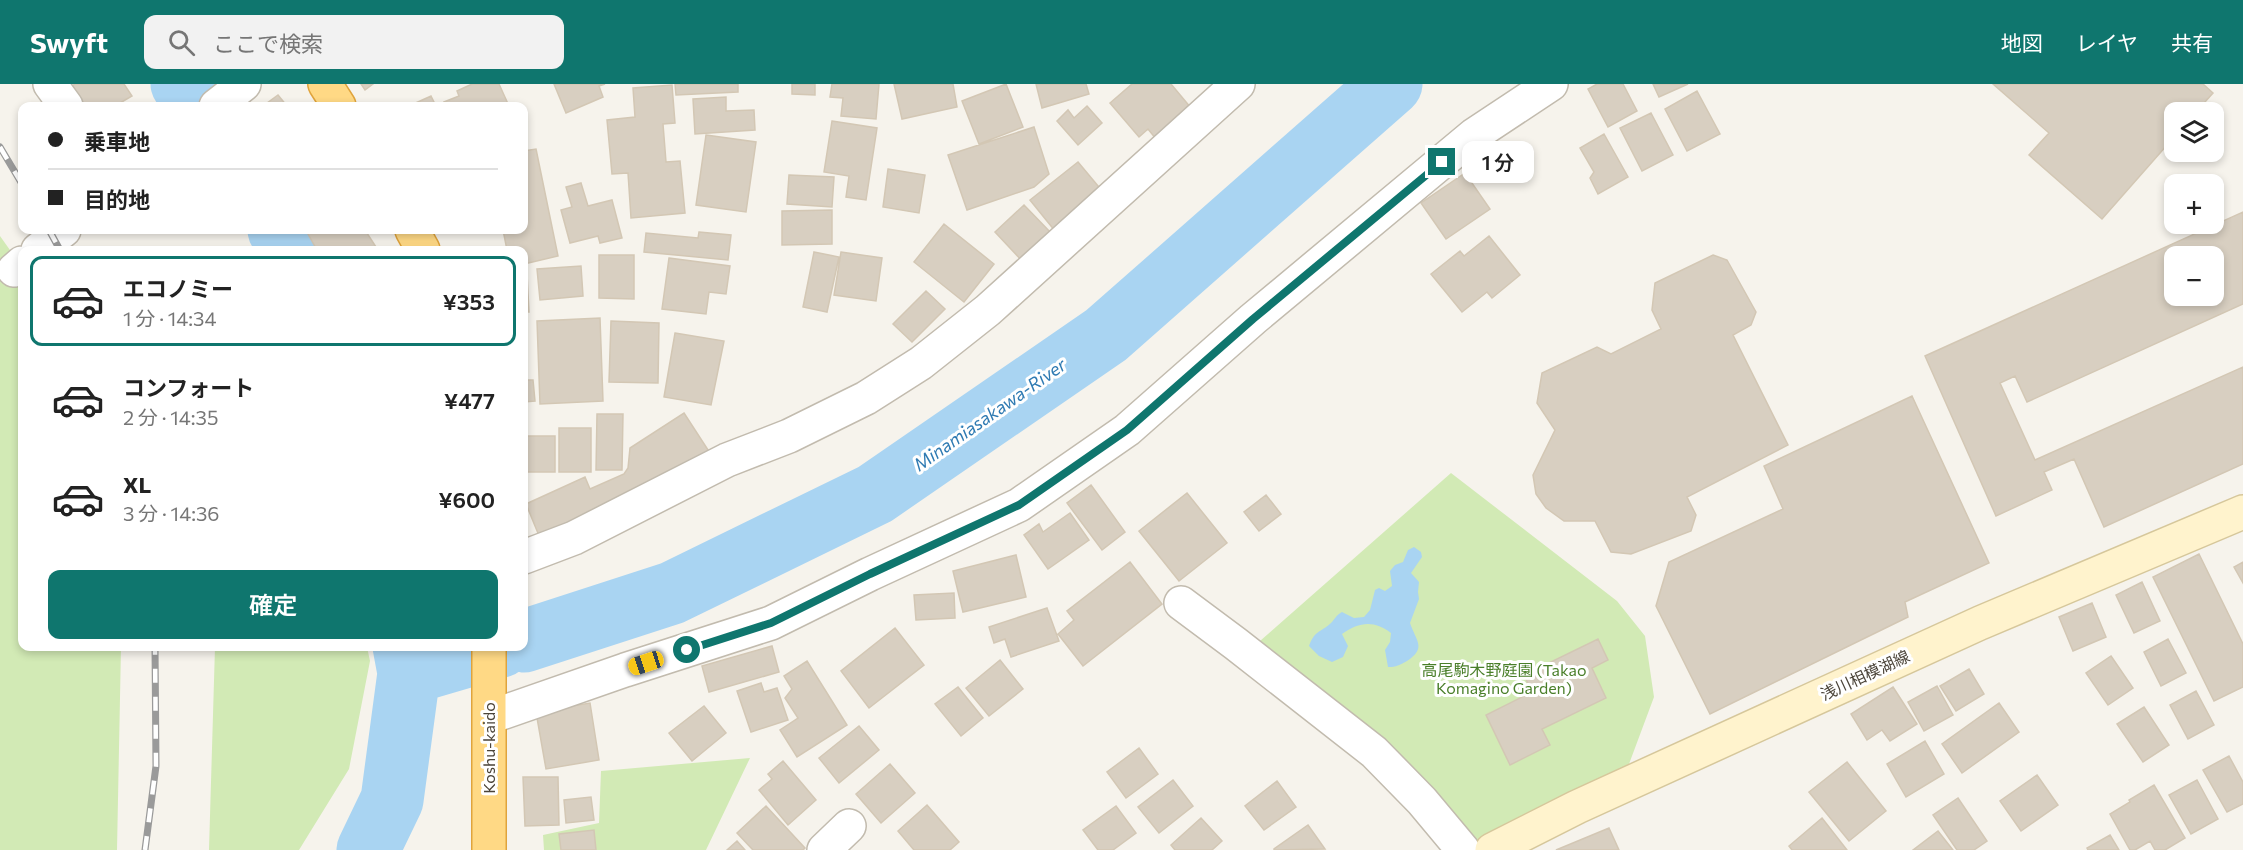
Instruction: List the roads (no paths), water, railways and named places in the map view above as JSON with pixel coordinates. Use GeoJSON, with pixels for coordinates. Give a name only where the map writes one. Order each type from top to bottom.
{"type":"FeatureCollection","features":[{"type":"Feature","properties":{"kind":"highway"},"geometry":{"type":"LineString","coordinates":[[325,84],[336,102]]}},
{"type":"Feature","properties":{"kind":"highway","name":"Koshu-kaido"},"geometry":{"type":"LineString","coordinates":[[489,651],[489,850]]}},
{"type":"Feature","properties":{"kind":"main road","name":"浅川相模湖線"},"geometry":{"type":"LineString","coordinates":[[1492,850],[1577,807],[1980,623],[2243,512]]}},
{"type":"Feature","properties":{"kind":"street"},"geometry":{"type":"LineString","coordinates":[[50,84],[63,102]]}},
{"type":"Feature","properties":{"kind":"street"},"geometry":{"type":"LineString","coordinates":[[221,102],[244,84]]}},
{"type":"Feature","properties":{"kind":"street"},"geometry":{"type":"LineString","coordinates":[[528,555],[574,538],[727,460],[789,436],[866,398],[921,363],[988,310],[1238,84]]}},
{"type":"Feature","properties":{"kind":"street"},"geometry":{"type":"LineString","coordinates":[[490,709],[625,670],[771,623],[1019,505],[1127,430],[1253,319],[1474,135],[1551,84]]}},
{"type":"Feature","properties":{"kind":"street"},"geometry":{"type":"LineString","coordinates":[[44,246],[59,234]]}},
{"type":"Feature","properties":{"kind":"street"},"geometry":{"type":"LineString","coordinates":[[1181,603],[1374,752],[1415,794],[1463,850]]}},
{"type":"Feature","properties":{"kind":"street"},"geometry":{"type":"LineString","coordinates":[[824,850],[849,826]]}},
{"type":"Feature","properties":{"kind":"water"},"geometry":{"type":"Polygon","coordinates":[[[1414,547],[1421,552],[1422,557],[1411,573],[1419,582],[1419,599],[1410,623],[1418,644],[1417,652],[1398,666],[1388,667],[1385,650],[1390,642],[1391,633],[1379,626],[1367,624],[1354,627],[1342,634],[1348,646],[1343,657],[1332,662],[1319,656],[1309,646],[1316,634],[1342,612],[1354,618],[1364,617],[1370,610],[1375,590],[1379,588],[1385,591],[1392,586],[1390,571],[1395,565],[1403,562],[1408,550],[1414,547]]]}},
{"type":"Feature","properties":{"kind":"waterway"},"geometry":{"type":"LineString","coordinates":[[182,84],[195,102]]}},
{"type":"Feature","properties":{"kind":"waterway","name":"Minamiasakawa-River"},"geometry":{"type":"LineString","coordinates":[[528,640],[672,593],[875,494],[1106,335],[1391,84]]}},
{"type":"Feature","properties":{"kind":"waterway"},"geometry":{"type":"LineString","coordinates":[[282,234],[289,246]]}},
{"type":"Feature","properties":{"kind":"waterway","name":"Minamiasakawa-River"},"geometry":{"type":"LineString","coordinates":[[368,850],[392,800],[409,673],[405,651]]}},
{"type":"Feature","properties":{"kind":"waterway","name":"Minamiasakawa-River"},"geometry":{"type":"LineString","coordinates":[[409,673],[484,651]]}},
{"type":"Feature","properties":{"kind":"railway"},"geometry":{"type":"LineString","coordinates":[[0,147],[18,177]]}},
{"type":"Feature","properties":{"kind":"railway"},"geometry":{"type":"LineString","coordinates":[[51,234],[58,246]]}},
{"type":"Feature","properties":{"kind":"railway"},"geometry":{"type":"LineString","coordinates":[[145,850],[156,766],[155,651]]}},
{"type":"Feature","properties":{"kind":"park label","name":"高尾駒木野庭園 (Takao Komagino Garden)"},"geometry":{"type":"Point","coordinates":[1504,679]}}]}
